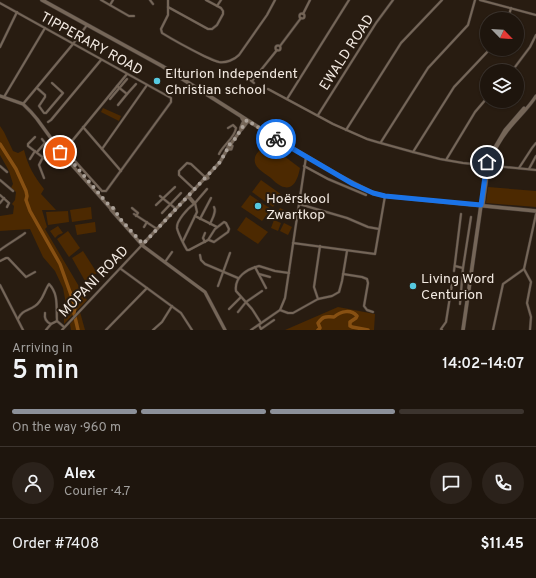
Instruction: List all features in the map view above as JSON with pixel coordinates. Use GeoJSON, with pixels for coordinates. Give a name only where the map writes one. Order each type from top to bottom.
{"type":"FeatureCollection","features":[{"type":"Feature","properties":{"kind":"main road"},"geometry":{"type":"LineString","coordinates":[[42,0],[162,66],[306,156],[373,193],[385,196],[482,205],[536,212]]}},
{"type":"Feature","properties":{"kind":"main road"},"geometry":{"type":"LineString","coordinates":[[238,114],[244,121],[241,128]]}},
{"type":"Feature","properties":{"kind":"main road"},"geometry":{"type":"LineString","coordinates":[[465,330],[482,205]]}},
{"type":"Feature","properties":{"kind":"street"},"geometry":{"type":"LineString","coordinates":[[101,0],[129,16],[134,16]]}},
{"type":"Feature","properties":{"kind":"street"},"geometry":{"type":"LineString","coordinates":[[110,5],[113,0]]}},
{"type":"Feature","properties":{"kind":"street"},"geometry":{"type":"LineString","coordinates":[[150,0],[153,4]]}},
{"type":"Feature","properties":{"kind":"street"},"geometry":{"type":"LineString","coordinates":[[168,0],[167,16],[161,29],[162,33],[192,50],[216,61],[225,62],[234,59],[239,55],[268,15],[275,0]]}},
{"type":"Feature","properties":{"kind":"street"},"geometry":{"type":"LineString","coordinates":[[168,8],[208,29],[212,29],[217,25],[223,14],[222,9],[206,0]]}},
{"type":"Feature","properties":{"kind":"street"},"geometry":{"type":"LineString","coordinates":[[217,6],[220,0]]}},
{"type":"Feature","properties":{"kind":"street"},"geometry":{"type":"LineString","coordinates":[[252,81],[277,50],[277,46],[280,46],[301,18],[300,15],[303,14],[310,0]]}},
{"type":"Feature","properties":{"kind":"street"},"geometry":{"type":"LineString","coordinates":[[287,99],[349,0]]}},
{"type":"Feature","properties":{"kind":"street","name":"EWALD ROAD"},"geometry":{"type":"LineString","coordinates":[[318,115],[376,23],[393,0]]}},
{"type":"Feature","properties":{"kind":"street"},"geometry":{"type":"LineString","coordinates":[[346,130],[401,43],[442,0]]}},
{"type":"Feature","properties":{"kind":"street"},"geometry":{"type":"LineString","coordinates":[[381,143],[428,68],[468,25],[475,0]]}},
{"type":"Feature","properties":{"kind":"street"},"geometry":{"type":"LineString","coordinates":[[480,0],[536,14]]}},
{"type":"Feature","properties":{"kind":"street"},"geometry":{"type":"LineString","coordinates":[[496,4],[497,0]]}},
{"type":"Feature","properties":{"kind":"street","name":"TIPPERARY ROAD"},"geometry":{"type":"LineString","coordinates":[[0,3],[170,97],[170,102],[121,171]]}},
{"type":"Feature","properties":{"kind":"street"},"geometry":{"type":"LineString","coordinates":[[510,12],[511,8]]}},
{"type":"Feature","properties":{"kind":"street"},"geometry":{"type":"LineString","coordinates":[[0,47],[17,12]]}},
{"type":"Feature","properties":{"kind":"street"},"geometry":{"type":"LineString","coordinates":[[23,104],[87,25]]}},
{"type":"Feature","properties":{"kind":"street"},"geometry":{"type":"LineString","coordinates":[[4,97],[45,28]]}},
{"type":"Feature","properties":{"kind":"street"},"geometry":{"type":"LineString","coordinates":[[517,64],[530,48],[536,35]]}},
{"type":"Feature","properties":{"kind":"street"},"geometry":{"type":"LineString","coordinates":[[413,152],[454,87],[483,56]]}},
{"type":"Feature","properties":{"kind":"street"},"geometry":{"type":"LineString","coordinates":[[48,122],[101,60]]}},
{"type":"Feature","properties":{"kind":"street"},"geometry":{"type":"LineString","coordinates":[[110,99],[127,74]]}},
{"type":"Feature","properties":{"kind":"street"},"geometry":{"type":"LineString","coordinates":[[35,137],[28,145],[52,165],[61,152],[118,87],[127,79]]}},
{"type":"Feature","properties":{"kind":"street"},"geometry":{"type":"LineString","coordinates":[[37,88],[45,95],[38,106],[46,114],[63,93],[52,84]]}},
{"type":"Feature","properties":{"kind":"street"},"geometry":{"type":"LineString","coordinates":[[118,105],[136,84]]}},
{"type":"Feature","properties":{"kind":"street"},"geometry":{"type":"LineString","coordinates":[[102,149],[147,85]]}},
{"type":"Feature","properties":{"kind":"street"},"geometry":{"type":"LineString","coordinates":[[118,87],[127,94]]}},
{"type":"Feature","properties":{"kind":"street"},"geometry":{"type":"LineString","coordinates":[[268,89],[333,124],[381,143],[446,160],[536,170]]}},
{"type":"Feature","properties":{"kind":"street"},"geometry":{"type":"LineString","coordinates":[[0,96],[23,104],[35,116],[61,152],[142,245],[205,292],[225,330]]}},
{"type":"Feature","properties":{"kind":"street"},"geometry":{"type":"LineString","coordinates":[[482,205],[488,165],[492,155],[506,134],[536,96]]}},
{"type":"Feature","properties":{"kind":"street"},"geometry":{"type":"LineString","coordinates":[[446,160],[480,106]]}},
{"type":"Feature","properties":{"kind":"street","name":"MOPANI ROAD"},"geometry":{"type":"LineString","coordinates":[[62,330],[220,162],[247,120]]}},
{"type":"Feature","properties":{"kind":"street","name":"MOPANI ROAD"},"geometry":{"type":"LineString","coordinates":[[229,146],[247,120]]}},
{"type":"Feature","properties":{"kind":"street"},"geometry":{"type":"LineString","coordinates":[[219,154],[229,146],[236,126],[233,125],[228,128]]}},
{"type":"Feature","properties":{"kind":"street"},"geometry":{"type":"LineString","coordinates":[[75,161],[104,192],[121,171],[83,127]]}},
{"type":"Feature","properties":{"kind":"street"},"geometry":{"type":"LineString","coordinates":[[30,159],[45,143],[42,139]]}},
{"type":"Feature","properties":{"kind":"street"},"geometry":{"type":"LineString","coordinates":[[519,168],[536,143]]}},
{"type":"Feature","properties":{"kind":"street"},"geometry":{"type":"LineString","coordinates":[[44,178],[39,165],[52,151]]}},
{"type":"Feature","properties":{"kind":"street"},"geometry":{"type":"LineString","coordinates":[[251,330],[280,310],[284,300],[306,156]]}},
{"type":"Feature","properties":{"kind":"street"},"geometry":{"type":"LineString","coordinates":[[529,169],[536,156]]}},
{"type":"Feature","properties":{"kind":"street"},"geometry":{"type":"LineString","coordinates":[[194,189],[179,175],[179,171],[187,163],[190,163],[206,177]]}},
{"type":"Feature","properties":{"kind":"street"},"geometry":{"type":"LineString","coordinates":[[304,166],[328,179],[366,195]]}},
{"type":"Feature","properties":{"kind":"street"},"geometry":{"type":"LineString","coordinates":[[0,167],[7,172]]}},
{"type":"Feature","properties":{"kind":"street","name":"MOPANI ROAD"},"geometry":{"type":"LineString","coordinates":[[189,196],[206,177]]}},
{"type":"Feature","properties":{"kind":"street"},"geometry":{"type":"LineString","coordinates":[[0,180],[13,191]]}},
{"type":"Feature","properties":{"kind":"street"},"geometry":{"type":"LineString","coordinates":[[156,205],[175,187]]}},
{"type":"Feature","properties":{"kind":"street"},"geometry":{"type":"LineString","coordinates":[[207,189],[182,217],[177,228],[187,250],[209,240],[216,227],[224,222],[226,223],[229,230],[228,232],[214,242],[209,240]]}},
{"type":"Feature","properties":{"kind":"street"},"geometry":{"type":"LineString","coordinates":[[162,213],[181,193]]}},
{"type":"Feature","properties":{"kind":"street"},"geometry":{"type":"LineString","coordinates":[[0,195],[9,203],[7,207]]}},
{"type":"Feature","properties":{"kind":"street"},"geometry":{"type":"LineString","coordinates":[[160,196],[176,209]]}},
{"type":"Feature","properties":{"kind":"street"},"geometry":{"type":"LineString","coordinates":[[183,241],[197,210],[195,204],[189,196]]}},
{"type":"Feature","properties":{"kind":"street"},"geometry":{"type":"LineString","coordinates":[[293,242],[375,254],[385,196]]}},
{"type":"Feature","properties":{"kind":"street"},"geometry":{"type":"LineString","coordinates":[[0,203],[4,198]]}},
{"type":"Feature","properties":{"kind":"street"},"geometry":{"type":"LineString","coordinates":[[200,219],[211,198]]}},
{"type":"Feature","properties":{"kind":"street"},"geometry":{"type":"LineString","coordinates":[[298,204],[347,218],[368,227],[379,229]]}},
{"type":"Feature","properties":{"kind":"street"},"geometry":{"type":"LineString","coordinates":[[210,224],[215,212],[214,207]]}},
{"type":"Feature","properties":{"kind":"street"},"geometry":{"type":"LineString","coordinates":[[132,208],[138,213],[135,215],[158,229]]}},
{"type":"Feature","properties":{"kind":"street"},"geometry":{"type":"LineString","coordinates":[[197,210],[203,214]]}},
{"type":"Feature","properties":{"kind":"street"},"geometry":{"type":"LineString","coordinates":[[530,330],[531,317],[527,303],[531,281],[524,269],[536,212]]}},
{"type":"Feature","properties":{"kind":"street"},"geometry":{"type":"LineString","coordinates":[[454,271],[461,214]]}},
{"type":"Feature","properties":{"kind":"street"},"geometry":{"type":"LineString","coordinates":[[195,216],[216,227]]}},
{"type":"Feature","properties":{"kind":"street"},"geometry":{"type":"LineString","coordinates":[[460,304],[463,268],[471,217]]}},
{"type":"Feature","properties":{"kind":"street"},"geometry":{"type":"LineString","coordinates":[[144,227],[147,222]]}},
{"type":"Feature","properties":{"kind":"street"},"geometry":{"type":"LineString","coordinates":[[0,250],[8,243],[25,233]]}},
{"type":"Feature","properties":{"kind":"street"},"geometry":{"type":"LineString","coordinates":[[205,233],[203,238],[205,242]]}},
{"type":"Feature","properties":{"kind":"street"},"geometry":{"type":"LineString","coordinates":[[318,299],[314,287],[320,246]]}},
{"type":"Feature","properties":{"kind":"street"},"geometry":{"type":"LineString","coordinates":[[280,310],[293,313],[318,299],[332,296],[339,292],[347,250]]}},
{"type":"Feature","properties":{"kind":"street"},"geometry":{"type":"LineString","coordinates":[[165,262],[172,252]]}},
{"type":"Feature","properties":{"kind":"street"},"geometry":{"type":"LineString","coordinates":[[218,286],[230,253]]}},
{"type":"Feature","properties":{"kind":"street"},"geometry":{"type":"LineString","coordinates":[[200,255],[205,264],[238,278]]}},
{"type":"Feature","properties":{"kind":"street"},"geometry":{"type":"LineString","coordinates":[[0,261],[8,258],[25,277],[35,272]]}},
{"type":"Feature","properties":{"kind":"street"},"geometry":{"type":"LineString","coordinates":[[260,329],[260,324],[252,309],[237,293],[238,278],[243,273],[259,266],[277,272],[288,273]]}},
{"type":"Feature","properties":{"kind":"street"},"geometry":{"type":"LineString","coordinates":[[454,266],[463,268]]}},
{"type":"Feature","properties":{"kind":"street"},"geometry":{"type":"LineString","coordinates":[[255,267],[266,288]]}},
{"type":"Feature","properties":{"kind":"street"},"geometry":{"type":"LineString","coordinates":[[121,268],[181,313],[192,330]]}},
{"type":"Feature","properties":{"kind":"street"},"geometry":{"type":"LineString","coordinates":[[493,330],[503,284],[524,269]]}},
{"type":"Feature","properties":{"kind":"street"},"geometry":{"type":"LineString","coordinates":[[258,273],[270,277]]}},
{"type":"Feature","properties":{"kind":"street"},"geometry":{"type":"LineString","coordinates":[[343,274],[364,277],[367,279],[368,282],[364,306],[367,310],[373,312]]}},
{"type":"Feature","properties":{"kind":"street"},"geometry":{"type":"LineString","coordinates":[[18,319],[21,313],[36,306],[49,284],[55,295],[57,304],[57,321],[64,327]]}},
{"type":"Feature","properties":{"kind":"street"},"geometry":{"type":"LineString","coordinates":[[441,329],[446,322],[452,284]]}},
{"type":"Feature","properties":{"kind":"street"},"geometry":{"type":"LineString","coordinates":[[0,285],[23,330]]}},
{"type":"Feature","properties":{"kind":"street"},"geometry":{"type":"LineString","coordinates":[[106,330],[147,288]]}},
{"type":"Feature","properties":{"kind":"street"},"geometry":{"type":"LineString","coordinates":[[238,312],[246,302],[262,290]]}},
{"type":"Feature","properties":{"kind":"street"},"geometry":{"type":"LineString","coordinates":[[450,296],[460,298]]}},
{"type":"Feature","properties":{"kind":"street"},"geometry":{"type":"LineString","coordinates":[[229,309],[241,297]]}},
{"type":"Feature","properties":{"kind":"street"},"geometry":{"type":"LineString","coordinates":[[153,330],[162,322],[172,306]]}},
{"type":"Feature","properties":{"kind":"street"},"geometry":{"type":"LineString","coordinates":[[45,313],[44,316],[46,321],[51,324]]}},
{"type":"Feature","properties":{"kind":"street"},"geometry":{"type":"LineString","coordinates":[[260,329],[274,320]]}},
{"type":"Feature","properties":{"kind":"street"},"geometry":{"type":"LineString","coordinates":[[46,330],[51,324],[57,321]]}},
{"type":"Feature","properties":{"kind":"shaded area"},"geometry":{"type":"Polygon","coordinates":[[[103,108],[121,116],[119,121],[101,112],[103,108]]]}},
{"type":"Feature","properties":{"kind":"shaded area"},"geometry":{"type":"Polygon","coordinates":[[[0,126],[13,151],[18,153],[24,150],[32,171],[44,189],[41,194],[56,210],[42,210],[47,227],[45,229],[87,300],[64,324],[64,308],[66,309],[66,304],[63,288],[55,271],[43,257],[30,229],[0,231],[0,216],[13,214],[14,206],[12,204],[15,200],[16,192],[11,188],[13,184],[9,171],[0,155],[0,126]]]}},
{"type":"Feature","properties":{"kind":"shaded area"},"geometry":{"type":"Polygon","coordinates":[[[268,146],[272,147],[300,168],[297,180],[292,186],[285,187],[280,185],[260,170],[256,165],[256,155],[261,149],[268,146]]]}},
{"type":"Feature","properties":{"kind":"shaded area"},"geometry":{"type":"Polygon","coordinates":[[[261,180],[282,195],[273,207],[252,192],[261,180]]]}},
{"type":"Feature","properties":{"kind":"shaded area"},"geometry":{"type":"Polygon","coordinates":[[[488,187],[536,191],[536,207],[486,203],[488,187]]]}},
{"type":"Feature","properties":{"kind":"shaded area"},"geometry":{"type":"Polygon","coordinates":[[[250,195],[271,209],[262,221],[241,207],[250,195]]]}},
{"type":"Feature","properties":{"kind":"shaded area"},"geometry":{"type":"Polygon","coordinates":[[[91,207],[92,219],[72,222],[70,210],[91,207]]]}},
{"type":"Feature","properties":{"kind":"shaded area"},"geometry":{"type":"Polygon","coordinates":[[[280,208],[288,212],[283,220],[276,216],[278,213],[284,216],[278,212],[280,208]]]}},
{"type":"Feature","properties":{"kind":"shaded area"},"geometry":{"type":"Polygon","coordinates":[[[68,211],[69,222],[48,225],[46,212],[68,211]]]}},
{"type":"Feature","properties":{"kind":"shaded area"},"geometry":{"type":"Polygon","coordinates":[[[246,217],[268,232],[258,244],[237,230],[246,217]]]}},
{"type":"Feature","properties":{"kind":"shaded area"},"geometry":{"type":"Polygon","coordinates":[[[274,220],[281,223],[278,231],[271,228],[274,220]]]}},
{"type":"Feature","properties":{"kind":"shaded area"},"geometry":{"type":"Polygon","coordinates":[[[95,222],[96,232],[77,235],[75,225],[95,222]]]}},
{"type":"Feature","properties":{"kind":"shaded area"},"geometry":{"type":"Polygon","coordinates":[[[284,223],[292,227],[288,235],[280,231],[284,223]]]}},
{"type":"Feature","properties":{"kind":"shaded area"},"geometry":{"type":"Polygon","coordinates":[[[58,226],[63,233],[55,238],[50,231],[58,226]]]}},
{"type":"Feature","properties":{"kind":"shaded area"},"geometry":{"type":"Polygon","coordinates":[[[68,231],[80,248],[69,257],[57,239],[68,231]]]}},
{"type":"Feature","properties":{"kind":"shaded area"},"geometry":{"type":"Polygon","coordinates":[[[83,251],[97,273],[85,281],[72,258],[83,251]]]}},
{"type":"Feature","properties":{"kind":"shaded area"},"geometry":{"type":"Polygon","coordinates":[[[338,307],[375,314],[374,330],[285,330],[338,307]]]}},
{"type":"Feature","properties":{"kind":"shaded area"},"geometry":{"type":"Polygon","coordinates":[[[80,312],[85,330],[71,330],[70,324],[80,312]]]}},
{"type":"Feature","properties":{"kind":"waterway"},"geometry":{"type":"LineString","coordinates":[[0,144],[16,169],[26,191],[26,200],[30,211],[60,264],[75,306],[74,313],[78,330]]}},
{"type":"Feature","properties":{"kind":"waterway"},"geometry":{"type":"LineString","coordinates":[[318,330],[320,328],[318,323],[325,317],[334,317],[340,313],[346,312],[352,312],[357,316],[350,322],[350,326],[368,330]]}},
{"type":"Feature","properties":{"kind":"way so far"},"geometry":{"type":"LineString","coordinates":[[60,152],[63,151],[143,244],[220,162],[228,146],[235,139],[247,120],[276,139]]}},
{"type":"Feature","properties":{"kind":"place","name":"Elturion Independent Christian school"},"geometry":{"type":"Point","coordinates":[157,81]}},
{"type":"Feature","properties":{"kind":"place","name":"Hoërskool Zwartkop"},"geometry":{"type":"Point","coordinates":[258,206]}},
{"type":"Feature","properties":{"kind":"place","name":"Living Word Centurion"},"geometry":{"type":"Point","coordinates":[413,286]}},
{"type":"Feature","properties":{"kind":"route"},"geometry":{"type":"LineString","coordinates":[[276,139],[353,184],[373,193],[385,196],[481,205],[487,162]]}}]}
